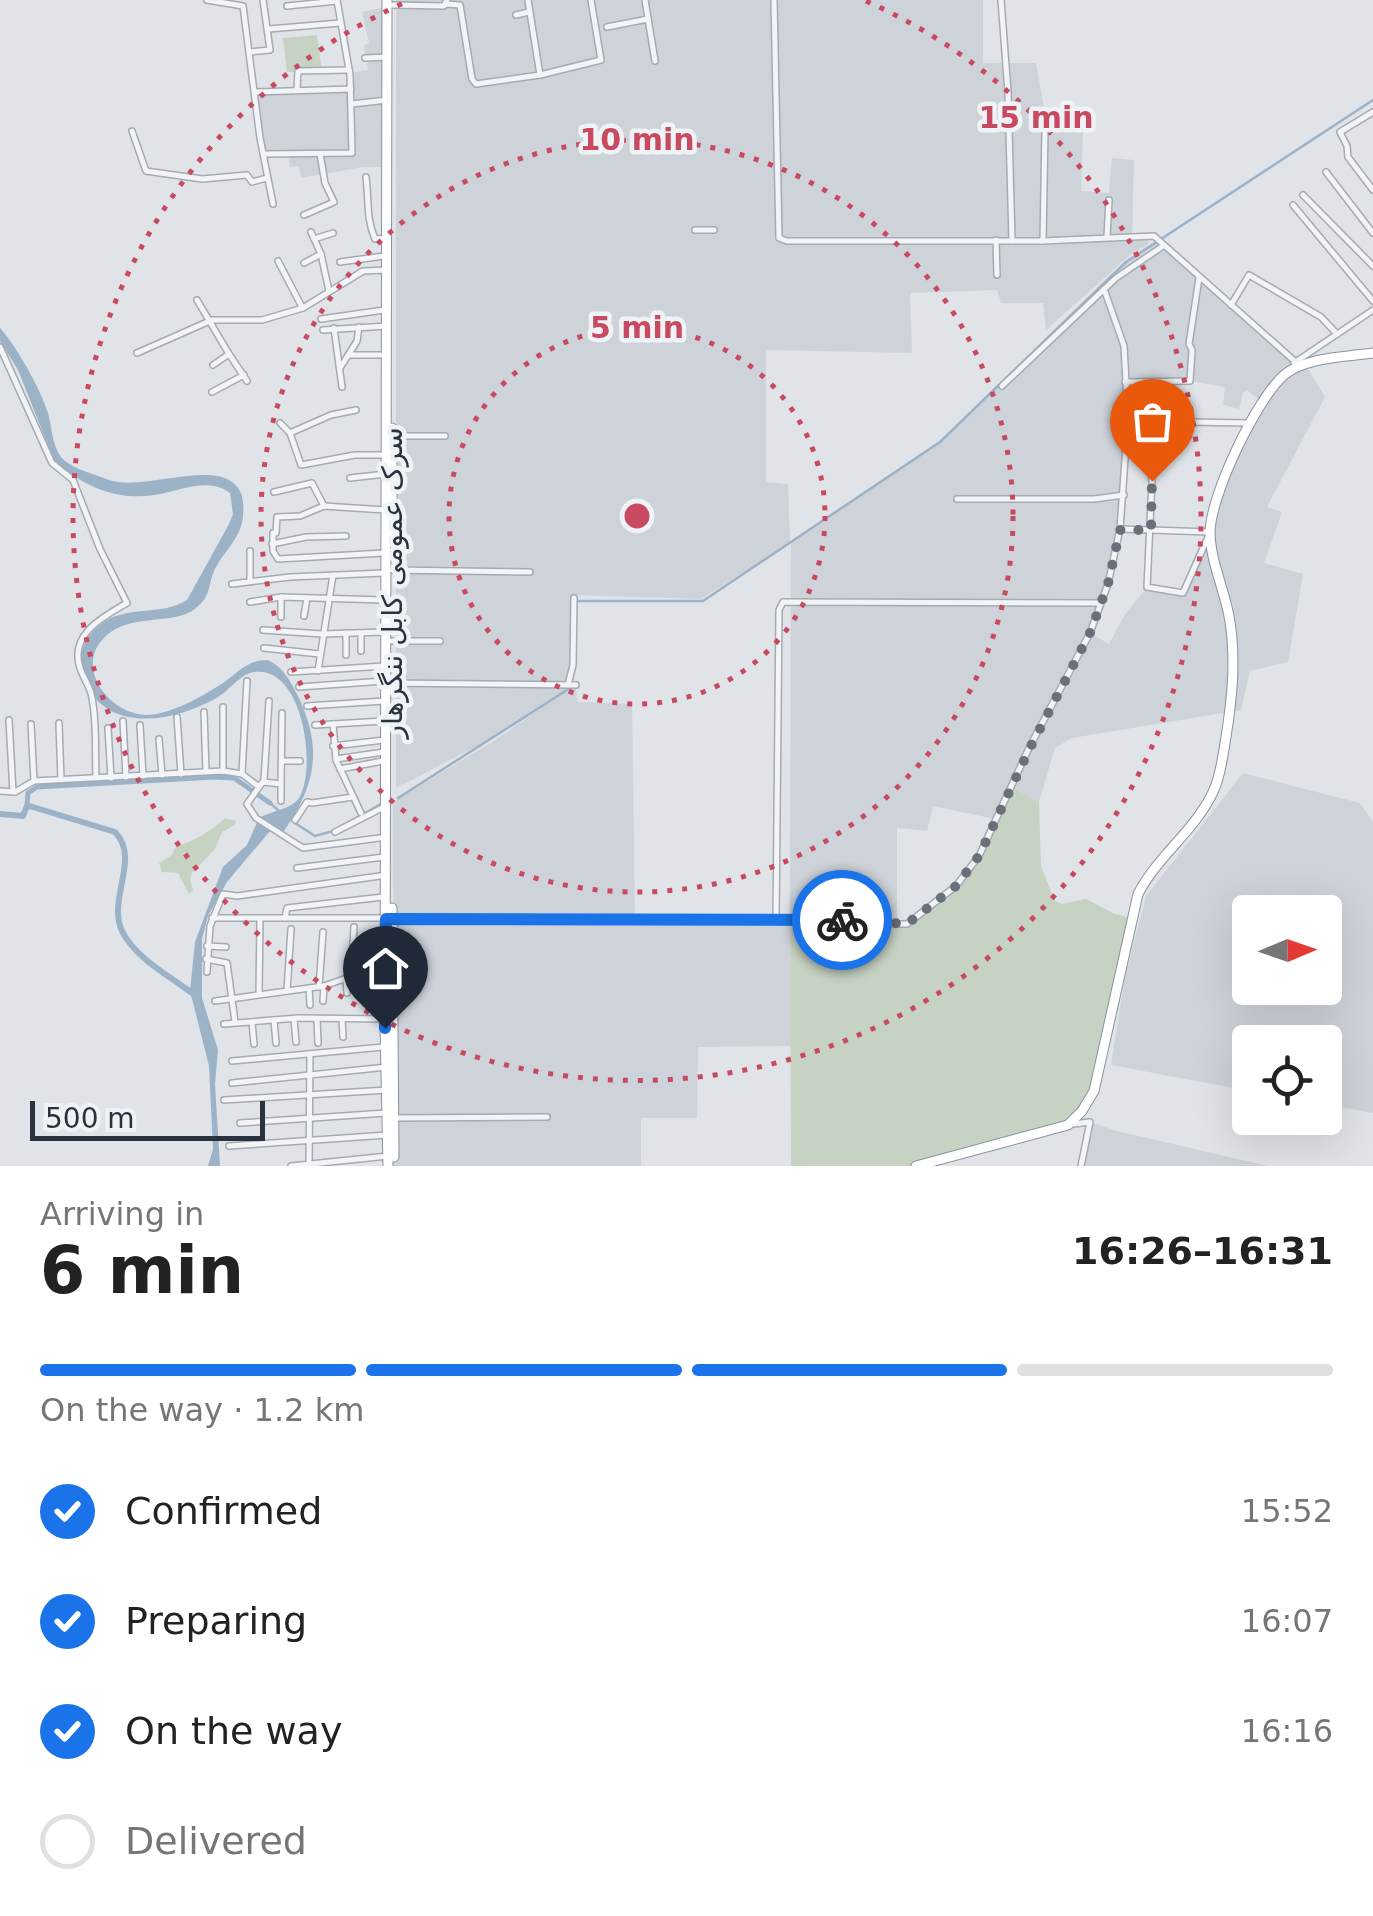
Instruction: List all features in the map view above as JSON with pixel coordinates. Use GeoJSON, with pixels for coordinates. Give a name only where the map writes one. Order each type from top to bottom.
{"type":"FeatureCollection","features":[{"type":"Feature","properties":{"kind":"highway","name":"سرک عمومی کابل ننگرهار"},"geometry":{"type":"LineString","coordinates":[[389,3],[386,553],[390,572],[390,636],[386,665],[389,682],[385,1019],[390,1163]]}},
{"type":"Feature","properties":{"kind":"highway","name":"سرک عمومی کابل ننگرهار"},"geometry":{"type":"LineString","coordinates":[[389,3],[390,1163]]}},
{"type":"Feature","properties":{"kind":"highway"},"geometry":{"type":"LineString","coordinates":[[916,1166],[1068,1125],[1094,1091],[1138,894],[1146,878],[1192,825],[1213,793],[1226,738],[1233,679],[1230,625],[1210,534],[1220,484],[1251,423],[1285,374],[1298,365],[1373,353]]}},
{"type":"Feature","properties":{"kind":"street"},"geometry":{"type":"LineString","coordinates":[[206,0],[240,2],[243,6],[272,204]]}},
{"type":"Feature","properties":{"kind":"street"},"geometry":{"type":"LineString","coordinates":[[250,52],[270,50],[263,0]]}},
{"type":"Feature","properties":{"kind":"street"},"geometry":{"type":"LineString","coordinates":[[264,154],[352,152],[349,70],[336,0],[287,6]]}},
{"type":"Feature","properties":{"kind":"street"},"geometry":{"type":"LineString","coordinates":[[528,0],[540,75]]}},
{"type":"Feature","properties":{"kind":"street"},"geometry":{"type":"LineString","coordinates":[[389,3],[460,5],[476,84],[540,75],[601,60],[591,0]]}},
{"type":"Feature","properties":{"kind":"street"},"geometry":{"type":"LineString","coordinates":[[645,0],[655,60]]}},
{"type":"Feature","properties":{"kind":"street"},"geometry":{"type":"LineString","coordinates":[[774,0],[779,238],[875,242],[1154,236],[1298,365],[1373,310]]}},
{"type":"Feature","properties":{"kind":"street"},"geometry":{"type":"LineString","coordinates":[[1001,0],[1012,241]]}},
{"type":"Feature","properties":{"kind":"street"},"geometry":{"type":"LineString","coordinates":[[516,15],[529,12]]}},
{"type":"Feature","properties":{"kind":"street"},"geometry":{"type":"LineString","coordinates":[[606,27],[648,19]]}},
{"type":"Feature","properties":{"kind":"street"},"geometry":{"type":"LineString","coordinates":[[268,28],[340,24]]}},
{"type":"Feature","properties":{"kind":"street"},"geometry":{"type":"LineString","coordinates":[[366,58],[387,57]]}},
{"type":"Feature","properties":{"kind":"street"},"geometry":{"type":"LineString","coordinates":[[297,89],[298,71],[349,70]]}},
{"type":"Feature","properties":{"kind":"street"},"geometry":{"type":"LineString","coordinates":[[256,92],[351,89]]}},
{"type":"Feature","properties":{"kind":"street"},"geometry":{"type":"LineString","coordinates":[[352,104],[387,100]]}},
{"type":"Feature","properties":{"kind":"street"},"geometry":{"type":"LineString","coordinates":[[1373,112],[1340,132],[1348,146],[1348,157],[1373,190]]}},
{"type":"Feature","properties":{"kind":"street"},"geometry":{"type":"LineString","coordinates":[[132,131],[146,171],[202,179],[247,175],[252,182],[267,178]]}},
{"type":"Feature","properties":{"kind":"street"},"geometry":{"type":"LineString","coordinates":[[1043,241],[1044,132]]}},
{"type":"Feature","properties":{"kind":"street"},"geometry":{"type":"LineString","coordinates":[[304,214],[334,202],[325,183],[320,154]]}},
{"type":"Feature","properties":{"kind":"street"},"geometry":{"type":"LineString","coordinates":[[1326,172],[1373,233]]}},
{"type":"Feature","properties":{"kind":"street"},"geometry":{"type":"LineString","coordinates":[[366,178],[370,206],[367,220],[375,239],[387,238]]}},
{"type":"Feature","properties":{"kind":"street"},"geometry":{"type":"LineString","coordinates":[[1303,195],[1373,266]]}},
{"type":"Feature","properties":{"kind":"street"},"geometry":{"type":"LineString","coordinates":[[1107,238],[1109,200]]}},
{"type":"Feature","properties":{"kind":"street"},"geometry":{"type":"LineString","coordinates":[[1294,205],[1373,301]]}},
{"type":"Feature","properties":{"kind":"street"},"geometry":{"type":"LineString","coordinates":[[695,230],[714,230]]}},
{"type":"Feature","properties":{"kind":"street"},"geometry":{"type":"LineString","coordinates":[[329,291],[313,235],[333,233]]}},
{"type":"Feature","properties":{"kind":"street"},"geometry":{"type":"LineString","coordinates":[[996,240],[997,275]]}},
{"type":"Feature","properties":{"kind":"street"},"geometry":{"type":"LineString","coordinates":[[1002,386],[1104,289],[1163,246]]}},
{"type":"Feature","properties":{"kind":"street"},"geometry":{"type":"LineString","coordinates":[[304,263],[321,254]]}},
{"type":"Feature","properties":{"kind":"street"},"geometry":{"type":"LineString","coordinates":[[340,262],[387,256]]}},
{"type":"Feature","properties":{"kind":"street"},"geometry":{"type":"LineString","coordinates":[[278,262],[302,308]]}},
{"type":"Feature","properties":{"kind":"street"},"geometry":{"type":"LineString","coordinates":[[137,353],[212,320],[262,320],[302,308],[363,271],[387,270]]}},
{"type":"Feature","properties":{"kind":"street"},"geometry":{"type":"LineString","coordinates":[[1231,304],[1249,275],[1321,317],[1337,334]]}},
{"type":"Feature","properties":{"kind":"street"},"geometry":{"type":"LineString","coordinates":[[1124,382],[1190,381],[1189,344],[1199,278]]}},
{"type":"Feature","properties":{"kind":"street"},"geometry":{"type":"LineString","coordinates":[[212,918],[876,920],[907,924],[956,886],[979,856],[1090,633],[1108,584],[1120,530],[1128,421],[1124,346],[1104,289]]}},
{"type":"Feature","properties":{"kind":"street"},"geometry":{"type":"LineString","coordinates":[[197,300],[245,378],[212,392]]}},
{"type":"Feature","properties":{"kind":"street"},"geometry":{"type":"LineString","coordinates":[[320,319],[387,310]]}},
{"type":"Feature","properties":{"kind":"street"},"geometry":{"type":"LineString","coordinates":[[323,330],[387,326]]}},
{"type":"Feature","properties":{"kind":"street"},"geometry":{"type":"LineString","coordinates":[[340,368],[350,355],[359,327]]}},
{"type":"Feature","properties":{"kind":"street"},"geometry":{"type":"LineString","coordinates":[[334,328],[342,388]]}},
{"type":"Feature","properties":{"kind":"street"},"geometry":{"type":"LineString","coordinates":[[0,347],[52,463],[74,480],[100,549],[127,603],[92,624],[78,651],[81,671],[93,696],[96,778]]}},
{"type":"Feature","properties":{"kind":"street"},"geometry":{"type":"LineString","coordinates":[[213,365],[229,354]]}},
{"type":"Feature","properties":{"kind":"street"},"geometry":{"type":"LineString","coordinates":[[350,355],[380,355]]}},
{"type":"Feature","properties":{"kind":"street"},"geometry":{"type":"LineString","coordinates":[[290,433],[331,415],[356,410]]}},
{"type":"Feature","properties":{"kind":"street"},"geometry":{"type":"LineString","coordinates":[[1128,421],[1251,423]]}},
{"type":"Feature","properties":{"kind":"street"},"geometry":{"type":"LineString","coordinates":[[280,423],[290,433],[300,466],[355,455],[386,455]]}},
{"type":"Feature","properties":{"kind":"street"},"geometry":{"type":"LineString","coordinates":[[389,436],[445,436]]}},
{"type":"Feature","properties":{"kind":"street"},"geometry":{"type":"LineString","coordinates":[[1126,450],[1149,451],[1148,586],[1182,593],[1210,534]]}},
{"type":"Feature","properties":{"kind":"street"},"geometry":{"type":"LineString","coordinates":[[350,478],[386,474]]}},
{"type":"Feature","properties":{"kind":"street"},"geometry":{"type":"LineString","coordinates":[[274,492],[312,483],[324,506]]}},
{"type":"Feature","properties":{"kind":"street"},"geometry":{"type":"LineString","coordinates":[[958,499],[1124,496]]}},
{"type":"Feature","properties":{"kind":"street"},"geometry":{"type":"LineString","coordinates":[[386,510],[324,506],[300,516],[277,517],[272,544],[279,559],[386,553]]}},
{"type":"Feature","properties":{"kind":"street"},"geometry":{"type":"LineString","coordinates":[[1120,530],[1210,534]]}},
{"type":"Feature","properties":{"kind":"street"},"geometry":{"type":"LineString","coordinates":[[272,544],[306,537],[346,536]]}},
{"type":"Feature","properties":{"kind":"street"},"geometry":{"type":"LineString","coordinates":[[250,551],[250,581]]}},
{"type":"Feature","properties":{"kind":"street"},"geometry":{"type":"LineString","coordinates":[[232,584],[390,572],[530,572]]}},
{"type":"Feature","properties":{"kind":"street"},"geometry":{"type":"LineString","coordinates":[[318,671],[333,575]]}},
{"type":"Feature","properties":{"kind":"street"},"geometry":{"type":"LineString","coordinates":[[250,602],[281,597],[387,600]]}},
{"type":"Feature","properties":{"kind":"street"},"geometry":{"type":"LineString","coordinates":[[281,597],[281,617]]}},
{"type":"Feature","properties":{"kind":"street"},"geometry":{"type":"LineString","coordinates":[[304,616],[307,598]]}},
{"type":"Feature","properties":{"kind":"street"},"geometry":{"type":"LineString","coordinates":[[299,686],[389,682],[572,685],[574,598]]}},
{"type":"Feature","properties":{"kind":"street"},"geometry":{"type":"LineString","coordinates":[[776,921],[779,610],[783,602],[1100,602]]}},
{"type":"Feature","properties":{"kind":"street"},"geometry":{"type":"LineString","coordinates":[[264,630],[361,633],[440,641]]}},
{"type":"Feature","properties":{"kind":"street"},"geometry":{"type":"LineString","coordinates":[[346,633],[346,655]]}},
{"type":"Feature","properties":{"kind":"street"},"geometry":{"type":"LineString","coordinates":[[361,633],[362,651]]}},
{"type":"Feature","properties":{"kind":"street"},"geometry":{"type":"LineString","coordinates":[[264,648],[320,654]]}},
{"type":"Feature","properties":{"kind":"street"},"geometry":{"type":"LineString","coordinates":[[291,672],[386,665]]}},
{"type":"Feature","properties":{"kind":"street"},"geometry":{"type":"LineString","coordinates":[[242,774],[247,681]]}},
{"type":"Feature","properties":{"kind":"street"},"geometry":{"type":"LineString","coordinates":[[269,701],[257,787],[247,804],[256,818],[307,848],[386,838]]}},
{"type":"Feature","properties":{"kind":"street"},"geometry":{"type":"LineString","coordinates":[[308,706],[387,701]]}},
{"type":"Feature","properties":{"kind":"street"},"geometry":{"type":"LineString","coordinates":[[223,707],[223,770]]}},
{"type":"Feature","properties":{"kind":"street"},"geometry":{"type":"LineString","coordinates":[[204,712],[206,772]]}},
{"type":"Feature","properties":{"kind":"street"},"geometry":{"type":"LineString","coordinates":[[281,801],[282,713]]}},
{"type":"Feature","properties":{"kind":"street"},"geometry":{"type":"LineString","coordinates":[[177,717],[181,774]]}},
{"type":"Feature","properties":{"kind":"street"},"geometry":{"type":"LineString","coordinates":[[9,720],[13,793]]}},
{"type":"Feature","properties":{"kind":"street"},"geometry":{"type":"LineString","coordinates":[[123,721],[126,777]]}},
{"type":"Feature","properties":{"kind":"street"},"geometry":{"type":"LineString","coordinates":[[315,724],[387,721]]}},
{"type":"Feature","properties":{"kind":"street"},"geometry":{"type":"LineString","coordinates":[[59,723],[61,780]]}},
{"type":"Feature","properties":{"kind":"street"},"geometry":{"type":"LineString","coordinates":[[32,724],[34,781]]}},
{"type":"Feature","properties":{"kind":"street"},"geometry":{"type":"LineString","coordinates":[[332,724],[336,759],[362,813]]}},
{"type":"Feature","properties":{"kind":"street"},"geometry":{"type":"LineString","coordinates":[[140,725],[143,776]]}},
{"type":"Feature","properties":{"kind":"street"},"geometry":{"type":"LineString","coordinates":[[108,728],[110,778]]}},
{"type":"Feature","properties":{"kind":"street"},"geometry":{"type":"LineString","coordinates":[[159,738],[162,775]]}},
{"type":"Feature","properties":{"kind":"street"},"geometry":{"type":"LineString","coordinates":[[333,746],[387,740]]}},
{"type":"Feature","properties":{"kind":"street"},"geometry":{"type":"LineString","coordinates":[[336,759],[386,756]]}},
{"type":"Feature","properties":{"kind":"street"},"geometry":{"type":"LineString","coordinates":[[340,768],[386,756]]}},
{"type":"Feature","properties":{"kind":"street"},"geometry":{"type":"LineString","coordinates":[[282,761],[300,760]]}},
{"type":"Feature","properties":{"kind":"street"},"geometry":{"type":"LineString","coordinates":[[0,791],[13,793],[34,781],[223,770],[242,774],[257,787],[282,784]]}},
{"type":"Feature","properties":{"kind":"street"},"geometry":{"type":"LineString","coordinates":[[295,820],[307,802],[353,796]]}},
{"type":"Feature","properties":{"kind":"street"},"geometry":{"type":"LineString","coordinates":[[335,832],[387,805]]}},
{"type":"Feature","properties":{"kind":"street"},"geometry":{"type":"LineString","coordinates":[[297,868],[386,857]]}},
{"type":"Feature","properties":{"kind":"street"},"geometry":{"type":"LineString","coordinates":[[207,972],[212,918],[222,894],[256,894],[388,875]]}},
{"type":"Feature","properties":{"kind":"street"},"geometry":{"type":"LineString","coordinates":[[285,918],[287,908],[387,897]]}},
{"type":"Feature","properties":{"kind":"street"},"geometry":{"type":"LineString","coordinates":[[259,994],[260,919]]}},
{"type":"Feature","properties":{"kind":"street"},"geometry":{"type":"LineString","coordinates":[[346,993],[354,927]]}},
{"type":"Feature","properties":{"kind":"street"},"geometry":{"type":"LineString","coordinates":[[287,992],[291,929]]}},
{"type":"Feature","properties":{"kind":"street"},"geometry":{"type":"LineString","coordinates":[[323,932],[323,1001]]}},
{"type":"Feature","properties":{"kind":"street"},"geometry":{"type":"LineString","coordinates":[[207,946],[226,947]]}},
{"type":"Feature","properties":{"kind":"street"},"geometry":{"type":"LineString","coordinates":[[206,960],[226,963],[235,1022]]}},
{"type":"Feature","properties":{"kind":"street"},"geometry":{"type":"LineString","coordinates":[[215,1001],[287,992],[386,972]]}},
{"type":"Feature","properties":{"kind":"street"},"geometry":{"type":"LineString","coordinates":[[309,988],[310,1005]]}},
{"type":"Feature","properties":{"kind":"street"},"geometry":{"type":"LineString","coordinates":[[224,1024],[294,1018],[385,1019]]}},
{"type":"Feature","properties":{"kind":"street"},"geometry":{"type":"LineString","coordinates":[[294,1018],[296,1042]]}},
{"type":"Feature","properties":{"kind":"street"},"geometry":{"type":"LineString","coordinates":[[317,1019],[318,1042]]}},
{"type":"Feature","properties":{"kind":"street"},"geometry":{"type":"LineString","coordinates":[[342,1019],[343,1037]]}},
{"type":"Feature","properties":{"kind":"street"},"geometry":{"type":"LineString","coordinates":[[274,1020],[276,1042]]}},
{"type":"Feature","properties":{"kind":"street"},"geometry":{"type":"LineString","coordinates":[[252,1021],[254,1044]]}},
{"type":"Feature","properties":{"kind":"street"},"geometry":{"type":"LineString","coordinates":[[232,1061],[386,1046]]}},
{"type":"Feature","properties":{"kind":"street"},"geometry":{"type":"LineString","coordinates":[[309,1165],[310,1054]]}},
{"type":"Feature","properties":{"kind":"street"},"geometry":{"type":"LineString","coordinates":[[232,1084],[387,1067]]}},
{"type":"Feature","properties":{"kind":"street"},"geometry":{"type":"LineString","coordinates":[[224,1100],[387,1090]]}},
{"type":"Feature","properties":{"kind":"street"},"geometry":{"type":"LineString","coordinates":[[240,1123],[390,1116],[547,1116]]}},
{"type":"Feature","properties":{"kind":"street"},"geometry":{"type":"LineString","coordinates":[[1068,1125],[1090,1122],[1080,1166]]}},
{"type":"Feature","properties":{"kind":"street"},"geometry":{"type":"LineString","coordinates":[[229,1146],[388,1135]]}},
{"type":"Feature","properties":{"kind":"street"},"geometry":{"type":"LineString","coordinates":[[291,1166],[390,1163]]}},
{"type":"Feature","properties":{"kind":"shaded area"},"geometry":{"type":"Polygon","coordinates":[[[396,0],[983,0],[983,63],[1036,63],[1048,130],[1083,132],[1081,191],[1109,193],[1112,158],[1134,160],[1132,240],[1147,239],[1149,244],[1130,255],[1046,330],[1043,303],[1001,303],[997,290],[910,293],[912,353],[766,350],[766,482],[788,484],[790,543],[701,599],[574,595],[572,684],[576,685],[577,702],[632,704],[635,921],[790,920],[791,544],[940,442],[1126,262],[1159,241],[1294,363],[1306,366],[1325,397],[1267,507],[1282,512],[1264,563],[1303,574],[1288,662],[1250,671],[1241,710],[1072,738],[1055,748],[1039,802],[1012,788],[995,819],[933,806],[927,831],[897,828],[897,920],[790,921],[791,1046],[698,1047],[697,1118],[641,1118],[641,1166],[394,1166],[393,802],[494,741],[572,686],[479,745],[396,788],[396,0]],[[1190,381],[1125,383],[1125,492],[1108,584],[1090,633],[1109,644],[1124,616],[1147,587],[1183,592],[1206,538],[1221,484],[1263,403],[1247,390],[1239,409],[1223,405],[1225,387],[1190,381]]]}},
{"type":"Feature","properties":{"kind":"shaded area"},"geometry":{"type":"Polygon","coordinates":[[[386,7],[387,167],[363,167],[301,178],[299,166],[290,167],[288,154],[264,154],[255,92],[350,90],[351,73],[368,70],[364,46],[369,43],[362,12],[386,7]]]}},
{"type":"Feature","properties":{"kind":"shaded area"},"geometry":{"type":"Polygon","coordinates":[[[1243,773],[1360,803],[1373,822],[1373,1113],[1342,1107],[1342,1025],[1232,1025],[1232,1088],[1111,1065],[1125,977],[1146,896],[1243,773]]]}},
{"type":"Feature","properties":{"kind":"shaded area"},"geometry":{"type":"Polygon","coordinates":[[[1090,1122],[1117,1131],[1268,1166],[1081,1166],[1090,1122]]]}},
{"type":"Feature","properties":{"kind":"green space"},"geometry":{"type":"Polygon","coordinates":[[[317,35],[322,72],[287,72],[283,38],[317,35]]]}},
{"type":"Feature","properties":{"kind":"green space"},"geometry":{"type":"Polygon","coordinates":[[[1012,788],[1039,802],[1041,866],[1055,901],[1062,904],[1086,899],[1131,918],[1094,1091],[1068,1125],[916,1166],[791,1166],[790,921],[876,920],[907,924],[956,886],[979,856],[1012,788]]]}},
{"type":"Feature","properties":{"kind":"green space"},"geometry":{"type":"Polygon","coordinates":[[[225,818],[236,821],[235,825],[222,832],[215,849],[192,873],[193,890],[189,894],[178,873],[162,872],[159,863],[172,855],[176,846],[202,835],[225,818]]]}},
{"type":"Feature","properties":{"kind":"water"},"geometry":{"type":"Polygon","coordinates":[[[0,328],[34,380],[48,413],[56,447],[65,461],[124,483],[184,476],[220,477],[234,483],[242,496],[239,532],[217,565],[202,602],[186,614],[135,622],[107,635],[93,660],[99,686],[132,713],[155,714],[196,699],[249,664],[268,660],[292,685],[311,733],[309,782],[295,814],[284,831],[270,831],[227,882],[208,916],[202,939],[202,998],[218,1050],[215,1084],[220,1166],[208,1166],[213,1149],[209,1066],[190,991],[195,942],[223,867],[247,845],[259,818],[299,798],[307,764],[302,721],[295,701],[271,674],[250,673],[199,707],[157,718],[117,714],[101,704],[88,688],[81,659],[88,637],[120,615],[166,608],[187,600],[229,524],[233,514],[230,493],[202,485],[154,495],[126,496],[100,490],[65,469],[54,460],[18,370],[0,341],[0,328]]]}},
{"type":"Feature","properties":{"kind":"waterway"},"geometry":{"type":"LineString","coordinates":[[576,601],[703,601],[940,442],[1126,262],[1373,100]]}},
{"type":"Feature","properties":{"kind":"waterway"},"geometry":{"type":"LineString","coordinates":[[398,798],[570,688]]}},
{"type":"Feature","properties":{"kind":"waterway"},"geometry":{"type":"LineString","coordinates":[[27,806],[28,793],[37,787],[214,777],[234,778],[270,803]]}},
{"type":"Feature","properties":{"kind":"waterway"},"geometry":{"type":"LineString","coordinates":[[270,803],[278,810]]}},
{"type":"Feature","properties":{"kind":"waterway"},"geometry":{"type":"LineString","coordinates":[[340,827],[381,804]]}},
{"type":"Feature","properties":{"kind":"waterway"},"geometry":{"type":"LineString","coordinates":[[0,814],[23,816],[27,806],[115,832],[125,854],[118,905],[122,931],[144,958],[193,994]]}},
{"type":"Feature","properties":{"kind":"waterway"},"geometry":{"type":"LineString","coordinates":[[292,821],[315,836],[333,831]]}},
{"type":"Feature","properties":{"kind":"way so far"},"geometry":{"type":"LineString","coordinates":[[842,920],[907,924],[956,886],[979,856],[994,819],[1090,633],[1108,584],[1120,530],[1151,530],[1152,481]]}},
{"type":"Feature","properties":{"kind":"route"},"geometry":{"type":"LineString","coordinates":[[385,1028],[386,919],[842,920]]}}]}
